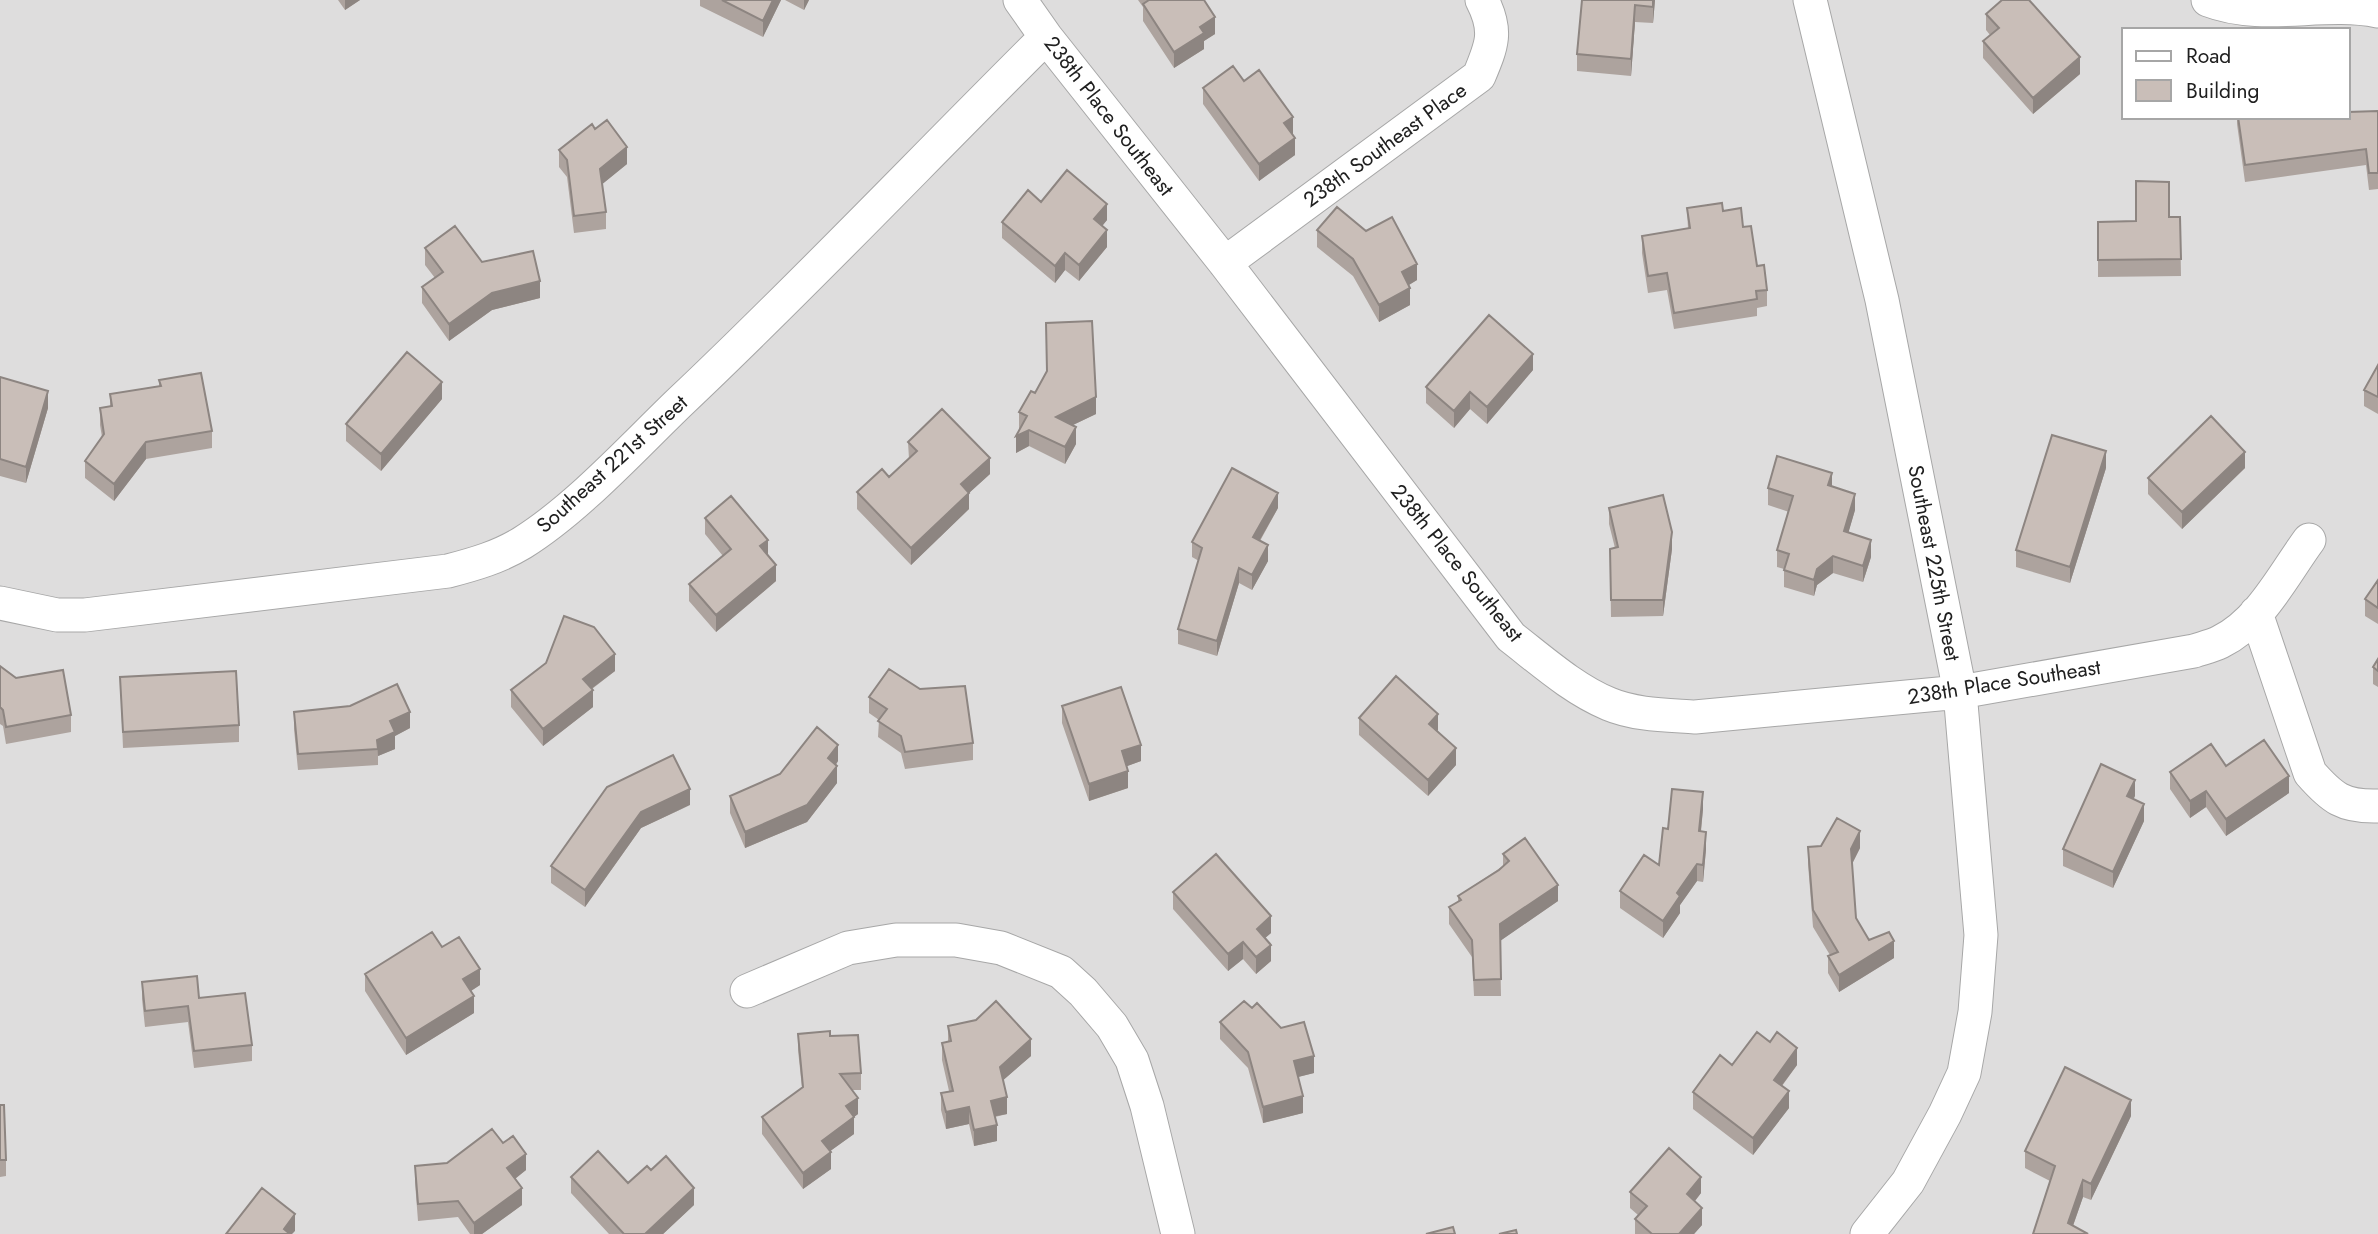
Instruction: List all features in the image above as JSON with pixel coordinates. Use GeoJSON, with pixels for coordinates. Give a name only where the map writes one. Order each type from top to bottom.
{"type":"FeatureCollection","features":[{"type":"Feature","properties":{"kind":"street","name":"238th Place Southeast"},"geometry":{"type":"LineString","coordinates":[[1020,0],[1511,637],[1561,676],[1610,705],[1655,715],[1695,717],[1960,692],[2194,651],[2221,642],[2256,613],[2309,540]]}},
{"type":"Feature","properties":{"kind":"street","name":"238th Southeast Place"},"geometry":{"type":"LineString","coordinates":[[1225,263],[1479,76],[1492,44],[1490,15],[1482,0]]}},
{"type":"Feature","properties":{"kind":"street","name":"Southeast 225th Street"},"geometry":{"type":"LineString","coordinates":[[1810,0],[1882,300],[1960,692],[1981,935],[1975,1012],[1964,1073],[1908,1182],[1867,1234]]}},
{"type":"Feature","properties":{"kind":"street"},"geometry":{"type":"LineString","coordinates":[[2208,0],[2244,10],[2367,6]]}},
{"type":"Feature","properties":{"kind":"street","name":"Southeast 221st Street"},"geometry":{"type":"LineString","coordinates":[[0,603],[57,615],[85,615],[448,570],[481,563],[502,554],[524,541],[577,500],[715,369],[1046,37]]}},
{"type":"Feature","properties":{"kind":"street"},"geometry":{"type":"LineString","coordinates":[[2256,613],[2310,773],[2329,794],[2344,802],[2378,806]]}},
{"type":"Feature","properties":{"kind":"street"},"geometry":{"type":"LineString","coordinates":[[747,991],[848,948],[896,940],[956,940],[1001,948],[1061,972],[1083,992],[1112,1026],[1132,1060],[1147,1106],[1178,1234]]}},
{"type":"Feature","properties":{"kind":"shaded area"},"geometry":{"type":"Polygon","coordinates":[[[0,0],[2378,0],[2378,1234],[0,1234],[0,0]]]}},
{"type":"Feature","properties":{"kind":"building"},"geometry":{"type":"Polygon","coordinates":[[[722,0],[773,0],[763,21],[722,0]]]}},
{"type":"Feature","properties":{"kind":"building"},"geometry":{"type":"Polygon","coordinates":[[[1149,0],[1204,0],[1215,17],[1200,27],[1204,33],[1174,52],[1143,4],[1149,0]]]}},
{"type":"Feature","properties":{"kind":"building"},"geometry":{"type":"Polygon","coordinates":[[[1582,0],[1653,0],[1653,7],[1635,5],[1631,59],[1577,54],[1582,0]]]}},
{"type":"Feature","properties":{"kind":"building"},"geometry":{"type":"Polygon","coordinates":[[[2002,0],[2029,0],[2080,57],[2033,98],[1983,41],[1999,28],[1986,14],[2002,0]]]}},
{"type":"Feature","properties":{"kind":"building"},"geometry":{"type":"Polygon","coordinates":[[[1233,66],[1244,81],[1259,70],[1293,117],[1284,123],[1295,138],[1259,164],[1203,88],[1233,66]]]}},
{"type":"Feature","properties":{"kind":"building"},"geometry":{"type":"Polygon","coordinates":[[[2378,111],[2378,173],[2369,173],[2366,149],[2245,165],[2238,119],[2350,119],[2350,112],[2378,111]]]}},
{"type":"Feature","properties":{"kind":"building"},"geometry":{"type":"Polygon","coordinates":[[[607,120],[627,147],[600,169],[606,212],[574,216],[567,160],[559,150],[592,124],[595,129],[607,120]]]}},
{"type":"Feature","properties":{"kind":"building"},"geometry":{"type":"Polygon","coordinates":[[[1067,170],[1107,204],[1094,219],[1107,230],[1079,265],[1065,253],[1055,266],[1002,222],[1028,190],[1041,202],[1067,170]]]}},
{"type":"Feature","properties":{"kind":"building"},"geometry":{"type":"Polygon","coordinates":[[[2136,181],[2169,182],[2169,217],[2180,217],[2181,259],[2098,260],[2098,222],[2136,221],[2136,181]]]}},
{"type":"Feature","properties":{"kind":"building"},"geometry":{"type":"Polygon","coordinates":[[[1722,203],[1723,211],[1741,208],[1743,227],[1751,226],[1757,266],[1764,265],[1767,290],[1756,291],[1757,299],[1674,313],[1667,273],[1648,276],[1642,236],[1690,228],[1687,208],[1722,203]]]}},
{"type":"Feature","properties":{"kind":"building"},"geometry":{"type":"Polygon","coordinates":[[[1337,207],[1366,231],[1392,217],[1417,264],[1402,272],[1410,288],[1379,305],[1353,259],[1317,230],[1337,207]]]}},
{"type":"Feature","properties":{"kind":"building"},"geometry":{"type":"Polygon","coordinates":[[[455,226],[482,262],[533,251],[540,281],[492,293],[449,324],[422,287],[443,272],[425,248],[455,226]]]}},
{"type":"Feature","properties":{"kind":"building"},"geometry":{"type":"Polygon","coordinates":[[[1489,315],[1533,354],[1487,407],[1470,392],[1454,411],[1426,387],[1489,315]]]}},
{"type":"Feature","properties":{"kind":"building"},"geometry":{"type":"Polygon","coordinates":[[[1092,321],[1096,397],[1056,417],[1076,427],[1065,447],[1029,430],[1016,436],[1027,416],[1019,412],[1031,391],[1035,393],[1047,371],[1046,323],[1092,321]]]}},
{"type":"Feature","properties":{"kind":"building"},"geometry":{"type":"Polygon","coordinates":[[[407,352],[442,382],[381,454],[346,424],[407,352]]]}},
{"type":"Feature","properties":{"kind":"building"},"geometry":{"type":"Polygon","coordinates":[[[2378,365],[2378,397],[2364,390],[2378,365]]]}},
{"type":"Feature","properties":{"kind":"building"},"geometry":{"type":"Polygon","coordinates":[[[201,373],[212,431],[146,442],[114,484],[85,461],[104,434],[100,408],[112,406],[110,394],[161,386],[159,380],[201,373]]]}},
{"type":"Feature","properties":{"kind":"building"},"geometry":{"type":"Polygon","coordinates":[[[0,377],[48,391],[26,467],[0,459],[0,377]]]}},
{"type":"Feature","properties":{"kind":"building"},"geometry":{"type":"Polygon","coordinates":[[[942,409],[990,458],[961,484],[969,493],[911,548],[857,492],[882,469],[889,477],[917,451],[908,442],[942,409]]]}},
{"type":"Feature","properties":{"kind":"building"},"geometry":{"type":"Polygon","coordinates":[[[2211,416],[2245,452],[2182,512],[2148,478],[2211,416]]]}},
{"type":"Feature","properties":{"kind":"building"},"geometry":{"type":"Polygon","coordinates":[[[2052,435],[2106,451],[2070,567],[2016,550],[2052,435]]]}},
{"type":"Feature","properties":{"kind":"building"},"geometry":{"type":"Polygon","coordinates":[[[1777,456],[1832,473],[1828,485],[1855,494],[1844,531],[1871,540],[1863,566],[1833,556],[1817,569],[1814,580],[1784,570],[1789,554],[1777,550],[1793,496],[1768,488],[1777,456]]]}},
{"type":"Feature","properties":{"kind":"building"},"geometry":{"type":"Polygon","coordinates":[[[1232,468],[1278,493],[1253,537],[1268,545],[1252,575],[1239,568],[1217,641],[1178,629],[1202,548],[1192,542],[1232,468]]]}},
{"type":"Feature","properties":{"kind":"building"},"geometry":{"type":"Polygon","coordinates":[[[1663,495],[1672,532],[1663,600],[1611,600],[1610,549],[1618,547],[1609,508],[1663,495]]]}},
{"type":"Feature","properties":{"kind":"building"},"geometry":{"type":"Polygon","coordinates":[[[731,496],[768,540],[760,546],[776,565],[716,615],[689,584],[731,549],[705,518],[731,496]]]}},
{"type":"Feature","properties":{"kind":"building"},"geometry":{"type":"Polygon","coordinates":[[[2378,580],[2378,608],[2365,599],[2378,580]]]}},
{"type":"Feature","properties":{"kind":"building"},"geometry":{"type":"Polygon","coordinates":[[[564,616],[594,627],[615,654],[583,679],[593,690],[543,729],[511,690],[546,663],[564,616]]]}},
{"type":"Feature","properties":{"kind":"building"},"geometry":{"type":"Polygon","coordinates":[[[0,666],[16,678],[63,670],[71,715],[6,727],[0,707],[0,666]]]}},
{"type":"Feature","properties":{"kind":"building"},"geometry":{"type":"Polygon","coordinates":[[[889,669],[920,689],[965,686],[973,743],[905,752],[901,736],[878,721],[887,709],[869,697],[889,669]]]}},
{"type":"Feature","properties":{"kind":"building"},"geometry":{"type":"Polygon","coordinates":[[[236,671],[239,725],[123,732],[120,677],[236,671]]]}},
{"type":"Feature","properties":{"kind":"building"},"geometry":{"type":"Polygon","coordinates":[[[1396,676],[1438,714],[1429,724],[1456,748],[1428,780],[1359,718],[1396,676]]]}},
{"type":"Feature","properties":{"kind":"building"},"geometry":{"type":"Polygon","coordinates":[[[397,684],[410,712],[390,721],[395,732],[377,740],[378,749],[298,754],[294,712],[350,706],[397,684]]]}},
{"type":"Feature","properties":{"kind":"building"},"geometry":{"type":"Polygon","coordinates":[[[1121,687],[1141,745],[1122,751],[1128,771],[1089,784],[1062,706],[1121,687]]]}},
{"type":"Feature","properties":{"kind":"building"},"geometry":{"type":"Polygon","coordinates":[[[817,727],[838,745],[828,758],[837,766],[807,805],[745,832],[730,796],[780,774],[817,727]]]}},
{"type":"Feature","properties":{"kind":"building"},"geometry":{"type":"Polygon","coordinates":[[[2264,740],[2289,776],[2226,819],[2206,791],[2190,801],[2170,772],[2211,744],[2226,766],[2264,740]]]}},
{"type":"Feature","properties":{"kind":"building"},"geometry":{"type":"Polygon","coordinates":[[[673,755],[690,789],[641,812],[585,890],[551,866],[607,787],[673,755]]]}},
{"type":"Feature","properties":{"kind":"building"},"geometry":{"type":"Polygon","coordinates":[[[2101,764],[2135,780],[2127,796],[2144,804],[2113,872],[2063,849],[2101,764]]]}},
{"type":"Feature","properties":{"kind":"building"},"geometry":{"type":"Polygon","coordinates":[[[1672,789],[1703,792],[1699,831],[1706,832],[1703,865],[1697,864],[1677,893],[1680,896],[1663,921],[1620,891],[1644,855],[1659,865],[1663,828],[1668,829],[1672,789]]]}},
{"type":"Feature","properties":{"kind":"building"},"geometry":{"type":"Polygon","coordinates":[[[1837,818],[1860,831],[1851,849],[1856,918],[1869,940],[1889,932],[1894,941],[1839,975],[1828,956],[1838,952],[1813,910],[1808,847],[1821,846],[1837,818]]]}},
{"type":"Feature","properties":{"kind":"building"},"geometry":{"type":"Polygon","coordinates":[[[1525,838],[1558,885],[1500,924],[1501,979],[1474,980],[1472,940],[1449,907],[1461,900],[1458,896],[1509,861],[1503,854],[1525,838]]]}},
{"type":"Feature","properties":{"kind":"building"},"geometry":{"type":"Polygon","coordinates":[[[1216,854],[1271,916],[1257,929],[1271,945],[1256,957],[1243,942],[1228,954],[1173,892],[1216,854]]]}},
{"type":"Feature","properties":{"kind":"building"},"geometry":{"type":"Polygon","coordinates":[[[432,932],[442,947],[459,937],[480,969],[463,979],[474,996],[406,1038],[365,974],[432,932]]]}},
{"type":"Feature","properties":{"kind":"building"},"geometry":{"type":"Polygon","coordinates":[[[197,976],[199,998],[245,993],[252,1045],[194,1051],[188,1006],[145,1011],[142,982],[197,976]]]}},
{"type":"Feature","properties":{"kind":"building"},"geometry":{"type":"Polygon","coordinates":[[[996,1001],[1031,1039],[1000,1067],[1007,1097],[991,1101],[997,1125],[974,1130],[969,1107],[946,1112],[941,1093],[953,1091],[942,1043],[951,1041],[948,1026],[976,1020],[996,1001]]]}},
{"type":"Feature","properties":{"kind":"building"},"geometry":{"type":"Polygon","coordinates":[[[1244,1001],[1252,1008],[1257,1003],[1281,1028],[1304,1022],[1314,1056],[1294,1061],[1303,1096],[1263,1107],[1248,1052],[1220,1022],[1244,1001]]]}},
{"type":"Feature","properties":{"kind":"building"},"geometry":{"type":"Polygon","coordinates":[[[830,1031],[830,1036],[858,1035],[861,1073],[840,1074],[858,1098],[846,1106],[854,1117],[822,1141],[831,1152],[803,1173],[762,1117],[803,1087],[798,1034],[830,1031]]]}},
{"type":"Feature","properties":{"kind":"building"},"geometry":{"type":"Polygon","coordinates":[[[1757,1032],[1770,1042],[1777,1032],[1797,1048],[1774,1080],[1789,1091],[1753,1138],[1693,1092],[1720,1055],[1732,1065],[1757,1032]]]}},
{"type":"Feature","properties":{"kind":"building"},"geometry":{"type":"Polygon","coordinates":[[[2065,1067],[2131,1100],[2091,1184],[2083,1180],[2068,1223],[2088,1234],[2033,1234],[2055,1166],[2025,1151],[2065,1067]]]}},
{"type":"Feature","properties":{"kind":"building"},"geometry":{"type":"Polygon","coordinates":[[[0,1105],[4,1105],[6,1160],[0,1160],[0,1105]]]}},
{"type":"Feature","properties":{"kind":"building"},"geometry":{"type":"Polygon","coordinates":[[[492,1129],[503,1143],[513,1136],[526,1154],[507,1168],[522,1188],[474,1223],[458,1201],[418,1204],[415,1166],[447,1163],[492,1129]]]}},
{"type":"Feature","properties":{"kind":"building"},"geometry":{"type":"Polygon","coordinates":[[[1669,1148],[1701,1177],[1687,1194],[1702,1208],[1679,1234],[1652,1234],[1635,1219],[1647,1206],[1630,1192],[1669,1148]]]}},
{"type":"Feature","properties":{"kind":"building"},"geometry":{"type":"Polygon","coordinates":[[[598,1151],[628,1183],[647,1166],[651,1170],[666,1156],[694,1188],[645,1234],[624,1234],[571,1177],[598,1151]]]}},
{"type":"Feature","properties":{"kind":"building"},"geometry":{"type":"Polygon","coordinates":[[[262,1188],[295,1214],[284,1229],[290,1234],[226,1234],[262,1188]]]}},
{"type":"Feature","properties":{"kind":"building"},"geometry":{"type":"Polygon","coordinates":[[[1453,1227],[1455,1234],[1426,1234],[1453,1227]]]}},
{"type":"Feature","properties":{"kind":"building"},"geometry":{"type":"Polygon","coordinates":[[[1516,1230],[1517,1234],[1499,1234],[1516,1230]]]}}]}
